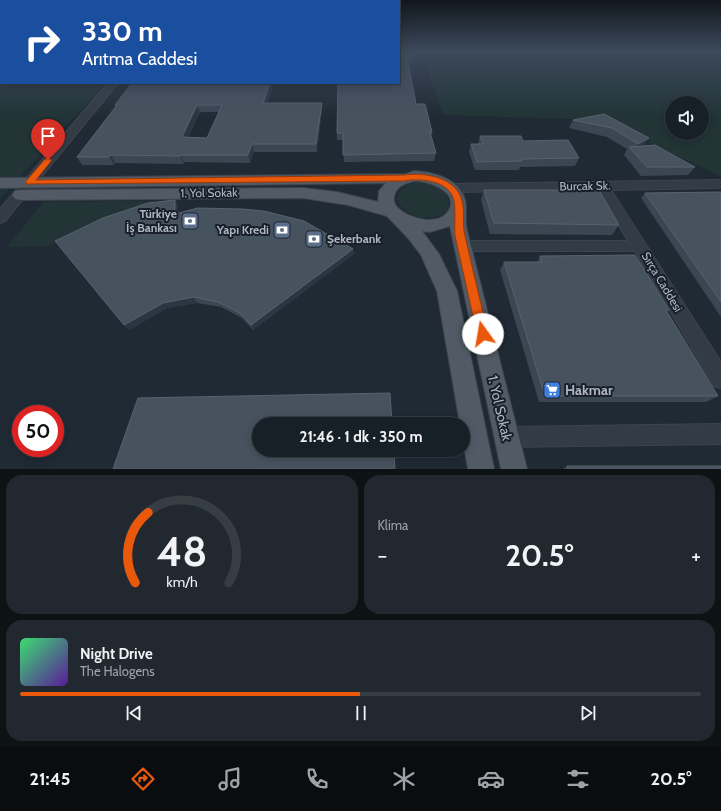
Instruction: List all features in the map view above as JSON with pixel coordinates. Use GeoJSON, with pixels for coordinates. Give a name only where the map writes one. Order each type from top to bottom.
{"type":"FeatureCollection","features":[{"type":"Feature","properties":{"kind":"main road","name":"1. Yol Sokak"},"geometry":{"type":"LineString","coordinates":[[0,194],[25,189],[404,178],[424,176],[439,180],[455,198],[462,246],[514,469]]}},
{"type":"Feature","properties":{"kind":"main road","name":"1. Yol Sokak"},"geometry":{"type":"LineString","coordinates":[[404,178],[395,182],[388,188],[385,196],[386,204],[394,215],[426,246],[436,263],[447,291],[481,469]]}},
{"type":"Feature","properties":{"kind":"main road","name":"1. Yol Sokak"},"geometry":{"type":"LineString","coordinates":[[0,183],[25,189],[303,193],[331,196],[362,202],[414,225],[426,226],[438,224],[448,220],[455,214],[455,198]]}},
{"type":"Feature","properties":{"kind":"street"},"geometry":{"type":"LineString","coordinates":[[0,218],[112,84]]}},
{"type":"Feature","properties":{"kind":"street","name":"Burcak Sk."},"geometry":{"type":"LineString","coordinates":[[455,198],[602,186],[718,184]]}},
{"type":"Feature","properties":{"kind":"street","name":"Sırça Caddesi"},"geometry":{"type":"LineString","coordinates":[[602,186],[721,379]]}},
{"type":"Feature","properties":{"kind":"street"},"geometry":{"type":"LineString","coordinates":[[462,246],[640,246]]}},
{"type":"Feature","properties":{"kind":"street"},"geometry":{"type":"LineString","coordinates":[[507,437],[721,434]]}},
{"type":"Feature","properties":{"kind":"shaded area"},"geometry":{"type":"Polygon","coordinates":[[[429,73],[721,73],[721,176],[599,120],[443,115],[429,73]]]}},
{"type":"Feature","properties":{"kind":"shaded area"},"geometry":{"type":"Polygon","coordinates":[[[0,84],[104,84],[0,199],[0,84]]]}},
{"type":"Feature","properties":{"kind":"shaded area"},"geometry":{"type":"Polygon","coordinates":[[[414,183],[429,184],[442,190],[446,194],[449,202],[447,210],[438,216],[428,218],[418,217],[402,208],[398,201],[398,195],[403,188],[414,183]]]}},
{"type":"Feature","properties":{"kind":"shaded area"},"geometry":{"type":"Polygon","coordinates":[[[158,201],[115,214],[49,246],[7,247],[43,202],[158,201]]]}},
{"type":"Feature","properties":{"kind":"building"},"geometry":{"type":"Polygon","coordinates":[[[400,73],[410,73],[416,104],[425,104],[432,132],[430,132],[436,153],[343,155],[343,133],[337,133],[338,84],[400,84],[400,73]]]}},
{"type":"Feature","properties":{"kind":"building"},"geometry":{"type":"Polygon","coordinates":[[[131,84],[270,84],[263,103],[322,103],[316,144],[252,144],[248,155],[111,155],[109,157],[77,157],[117,105],[115,105],[131,84]],[[197,105],[182,137],[207,138],[222,105],[197,105]]]}},
{"type":"Feature","properties":{"kind":"building"},"geometry":{"type":"Polygon","coordinates":[[[604,114],[649,138],[638,144],[612,128],[573,120],[604,114]]]}},
{"type":"Feature","properties":{"kind":"building"},"geometry":{"type":"Polygon","coordinates":[[[480,136],[521,136],[523,141],[568,140],[579,158],[521,159],[522,161],[477,162],[471,144],[483,144],[480,136]]]}},
{"type":"Feature","properties":{"kind":"building"},"geometry":{"type":"Polygon","coordinates":[[[655,145],[695,167],[647,167],[629,147],[655,145]]]}},
{"type":"Feature","properties":{"kind":"building"},"geometry":{"type":"Polygon","coordinates":[[[484,190],[599,190],[619,225],[494,223],[484,190]]]}},
{"type":"Feature","properties":{"kind":"building"},"geometry":{"type":"Polygon","coordinates":[[[721,192],[721,302],[645,193],[721,192]]]}},
{"type":"Feature","properties":{"kind":"building"},"geometry":{"type":"Polygon","coordinates":[[[175,200],[175,214],[198,208],[242,209],[264,211],[304,221],[353,249],[251,325],[240,313],[218,302],[194,297],[163,303],[124,325],[55,241],[103,218],[148,203],[175,200]]]}},
{"type":"Feature","properties":{"kind":"building"},"geometry":{"type":"Polygon","coordinates":[[[635,255],[669,310],[666,310],[718,396],[545,396],[504,262],[542,262],[540,256],[635,255]]]}},
{"type":"Feature","properties":{"kind":"building"},"geometry":{"type":"Polygon","coordinates":[[[390,393],[392,417],[252,417],[252,457],[394,457],[395,469],[113,469],[138,398],[390,393]]]}},
{"type":"Feature","properties":{"kind":"building"},"geometry":{"type":"Polygon","coordinates":[[[567,466],[721,466],[721,469],[568,469],[567,466]]]}},
{"type":"Feature","properties":{"kind":"place","name":"Türkiye İş Bankası"},"geometry":{"type":"Point","coordinates":[190,221]}},
{"type":"Feature","properties":{"kind":"place","name":"Yapı Kredi"},"geometry":{"type":"Point","coordinates":[282,230]}},
{"type":"Feature","properties":{"kind":"place","name":"Şekerbank"},"geometry":{"type":"Point","coordinates":[314,239]}},
{"type":"Feature","properties":{"kind":"place","name":"Hakmar"},"geometry":{"type":"Point","coordinates":[552,390]}},
{"type":"Feature","properties":{"kind":"route"},"geometry":{"type":"LineString","coordinates":[[48,160],[29,183],[404,178],[414,176],[424,176],[443,182],[456,194],[458,200],[458,225],[460,236],[483,334]]}}]}
